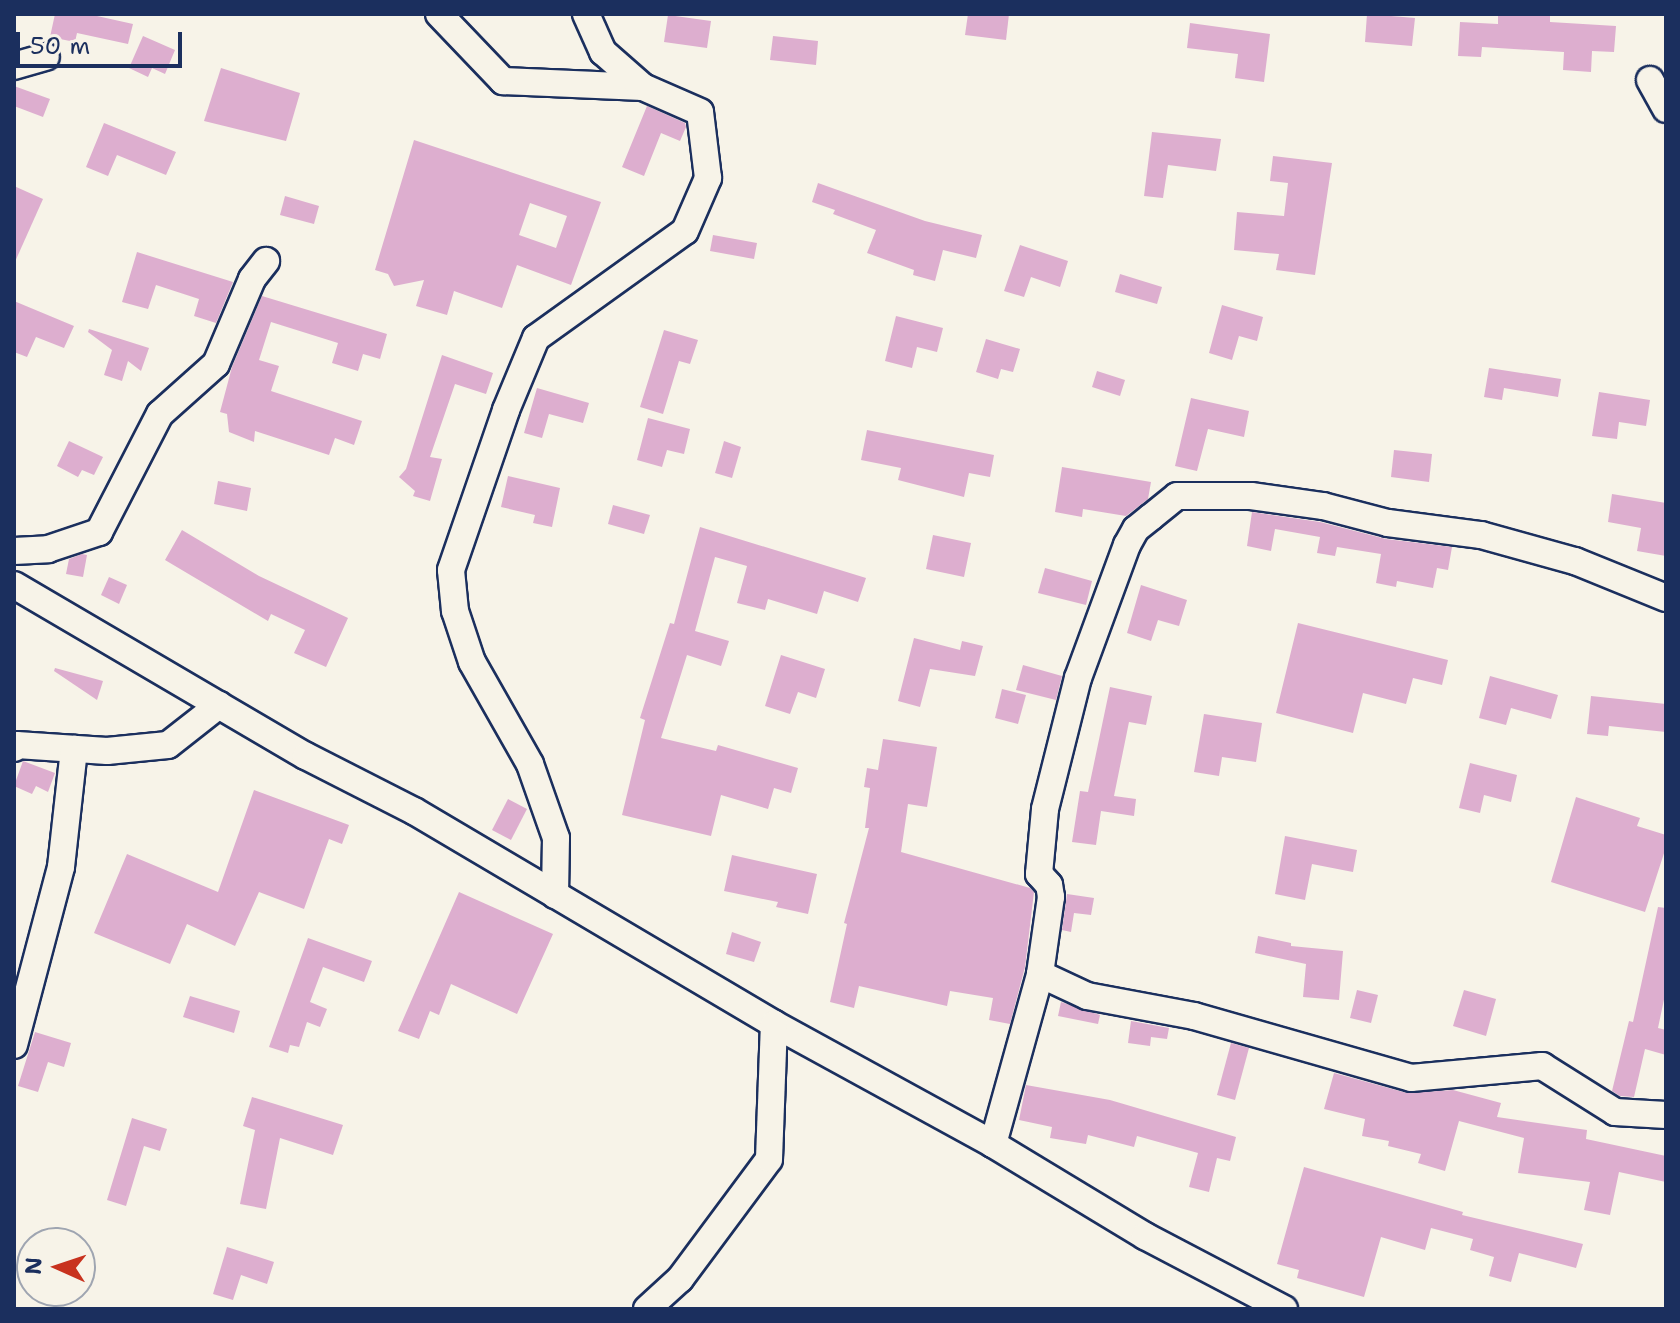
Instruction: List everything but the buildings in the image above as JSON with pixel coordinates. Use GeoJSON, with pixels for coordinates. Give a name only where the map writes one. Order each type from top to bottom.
{"type":"FeatureCollection","features":[{"type":"Feature","properties":{"kind":"street"},"geometry":{"type":"LineString","coordinates":[[439,14],[503,81],[643,87]]}},
{"type":"Feature","properties":{"kind":"street"},"geometry":{"type":"LineString","coordinates":[[555,895],[556,838],[530,764],[472,662],[455,611],[451,570],[506,410],[536,338],[685,231],[708,178],[700,112],[643,87],[603,52],[586,14]]}},
{"type":"Feature","properties":{"kind":"street"},"geometry":{"type":"LineString","coordinates":[[14,66],[46,57]]}},
{"type":"Feature","properties":{"kind":"street"},"geometry":{"type":"LineString","coordinates":[[1650,80],[1666,109]]}},
{"type":"Feature","properties":{"kind":"street"},"geometry":{"type":"LineString","coordinates":[[14,551],[48,549],[99,532],[160,414],[216,364],[252,279],[266,261]]}},
{"type":"Feature","properties":{"kind":"street"},"geometry":{"type":"LineString","coordinates":[[993,1144],[1040,974],[1051,897],[1049,885],[1039,874],[1045,809],[1078,678],[1127,545],[1136,529],[1177,496],[1251,496],[1323,506],[1388,523],[1481,535],[1575,561],[1666,598]]}},
{"type":"Feature","properties":{"kind":"street"},"geometry":{"type":"LineString","coordinates":[[14,585],[306,756],[414,811],[774,1024],[993,1144],[1145,1236],[1284,1309]]}},
{"type":"Feature","properties":{"kind":"street"},"geometry":{"type":"LineString","coordinates":[[14,748],[17,745],[107,751],[168,745],[219,705]]}},
{"type":"Feature","properties":{"kind":"street"},"geometry":{"type":"LineString","coordinates":[[14,1045],[61,867],[74,749]]}},
{"type":"Feature","properties":{"kind":"street"},"geometry":{"type":"LineString","coordinates":[[1040,974],[1087,996],[1194,1016],[1411,1078],[1542,1066],[1615,1112],[1666,1115]]}},
{"type":"Feature","properties":{"kind":"street"},"geometry":{"type":"LineString","coordinates":[[647,1309],[680,1279],[769,1159],[774,1024]]}}]}
